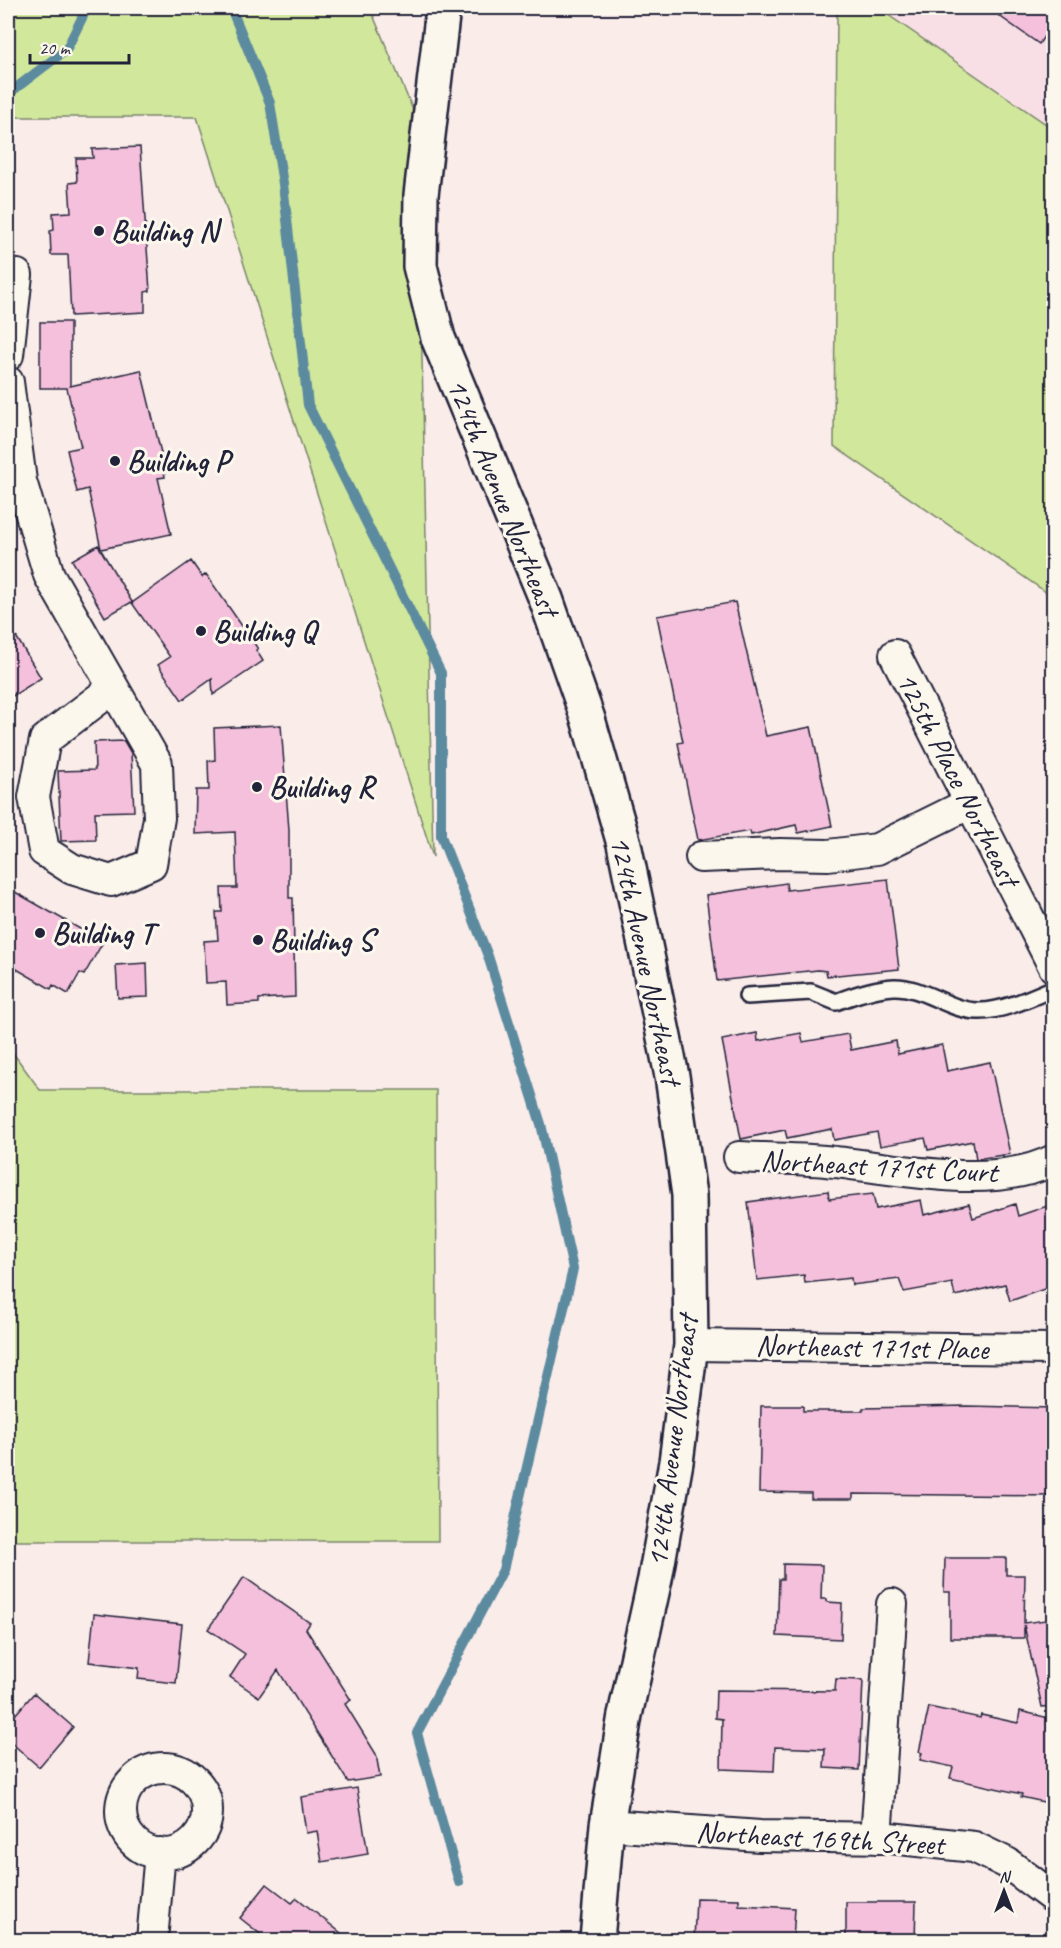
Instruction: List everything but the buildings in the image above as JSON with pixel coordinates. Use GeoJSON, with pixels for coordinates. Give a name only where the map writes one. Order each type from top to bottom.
{"type":"FeatureCollection","features":[{"type":"Feature","properties":{"kind":"street","name":"124th Avenue Northeast"},"geometry":{"type":"LineString","coordinates":[[442,8],[422,184],[420,266],[438,338],[546,599],[585,708],[624,844],[672,1076],[689,1195],[691,1345],[676,1462],[655,1579],[625,1714],[607,1825],[597,1941]]}},
{"type":"Feature","properties":{"kind":"street"},"geometry":{"type":"LineString","coordinates":[[8,355],[17,275]]}},
{"type":"Feature","properties":{"kind":"street"},"geometry":{"type":"LineString","coordinates":[[8,382],[21,481],[49,576],[157,764],[159,818],[151,864],[111,881],[72,870],[44,851],[34,797],[45,740],[113,688]]}},
{"type":"Feature","properties":{"kind":"street","name":"125th Place Northeast"},"geometry":{"type":"LineString","coordinates":[[895,655],[1053,967]]}},
{"type":"Feature","properties":{"kind":"street"},"geometry":{"type":"LineString","coordinates":[[701,857],[828,855],[877,849],[970,803]]}},
{"type":"Feature","properties":{"kind":"street","name":"Northeast 171st Court"},"geometry":{"type":"LineString","coordinates":[[739,1157],[832,1161],[957,1174],[996,1175],[1035,1169],[1053,1160]]}},
{"type":"Feature","properties":{"kind":"street","name":"Northeast 171st Place"},"geometry":{"type":"LineString","coordinates":[[691,1345],[1053,1349]]}},
{"type":"Feature","properties":{"kind":"street"},"geometry":{"type":"LineString","coordinates":[[876,1838],[892,1604]]}},
{"type":"Feature","properties":{"kind":"street","name":"Northeast 169th Street"},"geometry":{"type":"LineString","coordinates":[[607,1825],[760,1836],[876,1838],[974,1847],[1007,1863],[1053,1898]]}},
{"type":"Feature","properties":{"kind":"street"},"geometry":{"type":"LineString","coordinates":[[152,1941],[160,1853]]}},
{"type":"Feature","properties":{"kind":"lane"},"geometry":{"type":"LineString","coordinates":[[747,996],[811,992],[836,1002],[854,994],[896,987],[943,1003],[978,1011],[1026,999],[1053,988]]}},
{"type":"Feature","properties":{"kind":"shaded area"},"geometry":{"type":"Polygon","coordinates":[[[878,8],[1053,8],[1053,129],[878,8]]]}},
{"type":"Feature","properties":{"kind":"green space"},"geometry":{"type":"Polygon","coordinates":[[[8,8],[370,8],[426,141],[420,266],[433,857],[197,117],[8,117],[8,8]]]}},
{"type":"Feature","properties":{"kind":"green space"},"geometry":{"type":"Polygon","coordinates":[[[837,8],[878,8],[1053,129],[1053,597],[834,446],[837,8]]]}},
{"type":"Feature","properties":{"kind":"green space"},"geometry":{"type":"Polygon","coordinates":[[[8,1046],[40,1090],[436,1090],[438,1541],[8,1541],[8,1046]]]}},
{"type":"Feature","properties":{"kind":"waterway"},"geometry":{"type":"LineString","coordinates":[[8,94],[66,50],[87,8]]}},
{"type":"Feature","properties":{"kind":"waterway"},"geometry":{"type":"LineString","coordinates":[[231,8],[270,103],[283,184],[308,405],[441,673],[441,836],[488,956],[541,1124],[573,1269],[503,1570],[417,1733],[459,1882]]}},
{"type":"Feature","properties":{"kind":"place","name":"Building N"},"geometry":{"type":"Point","coordinates":[99,231]}},
{"type":"Feature","properties":{"kind":"place","name":"Building P"},"geometry":{"type":"Point","coordinates":[115,461]}},
{"type":"Feature","properties":{"kind":"place","name":"Building Q"},"geometry":{"type":"Point","coordinates":[201,631]}},
{"type":"Feature","properties":{"kind":"place","name":"Building R"},"geometry":{"type":"Point","coordinates":[257,787]}},
{"type":"Feature","properties":{"kind":"place","name":"Building T"},"geometry":{"type":"Point","coordinates":[40,933]}},
{"type":"Feature","properties":{"kind":"place","name":"Building S"},"geometry":{"type":"Point","coordinates":[258,940]}}]}
